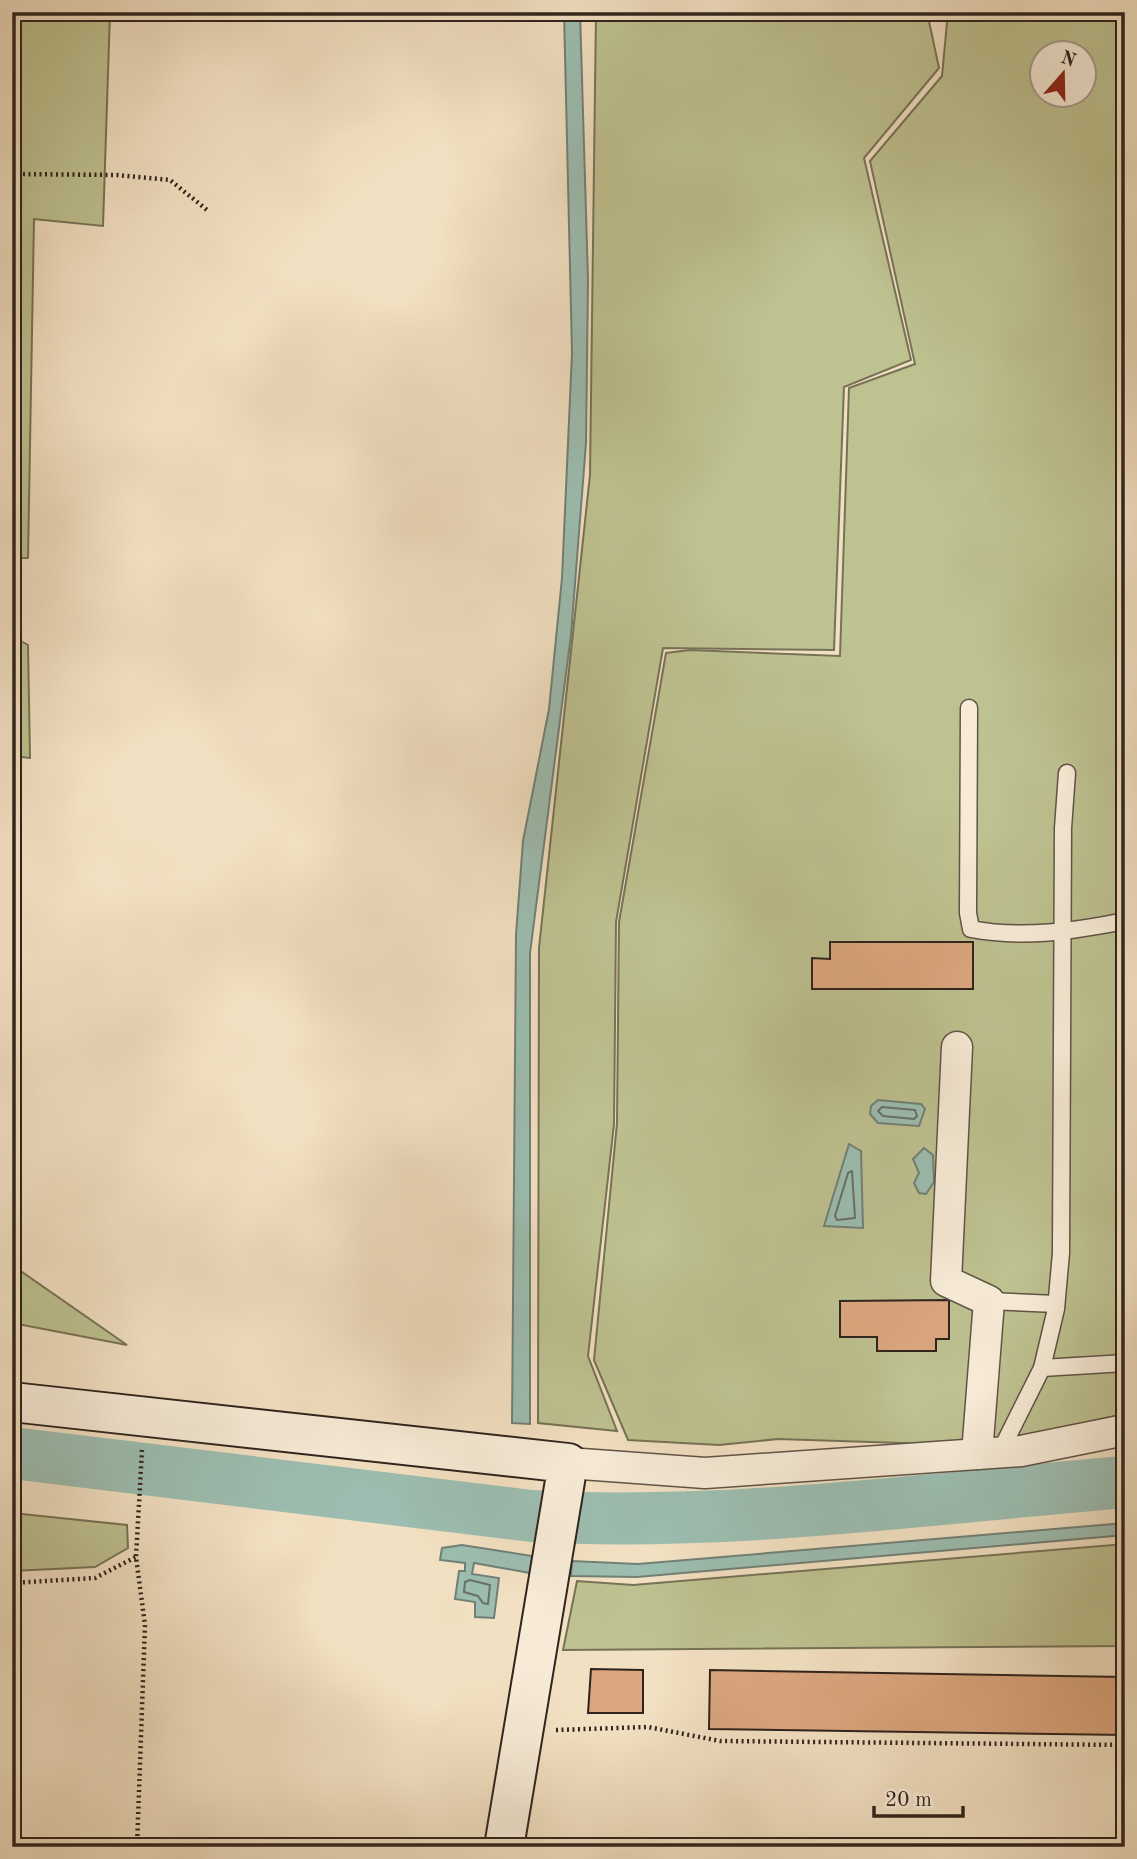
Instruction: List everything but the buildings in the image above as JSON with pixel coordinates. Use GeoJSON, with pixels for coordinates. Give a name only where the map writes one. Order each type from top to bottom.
{"type":"FeatureCollection","features":[{"type":"Feature","properties":{"kind":"street"},"geometry":{"type":"LineString","coordinates":[[957,1048],[946,1281],[989,1301],[988,1453]]}},
{"type":"Feature","properties":{"kind":"street"},"geometry":{"type":"LineString","coordinates":[[12,1402],[567,1473],[705,1473],[988,1453],[1125,1430]]}},
{"type":"Feature","properties":{"kind":"street"},"geometry":{"type":"LineString","coordinates":[[504,1847],[567,1473]]}},
{"type":"Feature","properties":{"kind":"lane"},"geometry":{"type":"LineString","coordinates":[[969,708],[968,912],[971,929],[996,934],[1063,933],[1125,921]]}},
{"type":"Feature","properties":{"kind":"lane"},"geometry":{"type":"LineString","coordinates":[[988,1453],[1042,1368],[1056,1304],[1061,1253],[1067,773]]}},
{"type":"Feature","properties":{"kind":"lane"},"geometry":{"type":"LineString","coordinates":[[989,1301],[1056,1304]]}},
{"type":"Feature","properties":{"kind":"lane"},"geometry":{"type":"LineString","coordinates":[[1042,1368],[1125,1363]]}},
{"type":"Feature","properties":{"kind":"path"},"geometry":{"type":"LineString","coordinates":[[12,174],[117,175],[170,180],[207,210]]}},
{"type":"Feature","properties":{"kind":"path"},"geometry":{"type":"LineString","coordinates":[[136,1847],[145,1625],[136,1557],[142,1448]]}},
{"type":"Feature","properties":{"kind":"path"},"geometry":{"type":"LineString","coordinates":[[12,1583],[95,1578],[136,1557]]}},
{"type":"Feature","properties":{"kind":"path"},"geometry":{"type":"LineString","coordinates":[[524,1730],[648,1727],[720,1741],[1125,1745]]}},
{"type":"Feature","properties":{"kind":"green space"},"geometry":{"type":"Polygon","coordinates":[[[12,12],[110,12],[103,226],[34,219],[28,558],[12,558],[12,12]]]}},
{"type":"Feature","properties":{"kind":"green space"},"geometry":{"type":"Polygon","coordinates":[[[596,12],[927,12],[939,68],[864,158],[911,360],[844,387],[834,650],[663,648],[616,922],[614,1124],[588,1356],[617,1431],[538,1423],[539,948],[590,475],[596,12]]]}},
{"type":"Feature","properties":{"kind":"green space"},"geometry":{"type":"Polygon","coordinates":[[[948,12],[1125,12],[1125,1414],[1028,1435],[962,1445],[778,1439],[719,1445],[628,1440],[594,1360],[617,1123],[619,922],[666,653],[690,650],[840,656],[849,388],[915,364],[870,161],[942,76],[948,12]]]}},
{"type":"Feature","properties":{"kind":"green space"},"geometry":{"type":"Polygon","coordinates":[[[12,636],[28,645],[30,758],[12,756],[12,636]]]}},
{"type":"Feature","properties":{"kind":"green space"},"geometry":{"type":"Polygon","coordinates":[[[12,1265],[127,1345],[12,1323],[12,1265]]]}},
{"type":"Feature","properties":{"kind":"green space"},"geometry":{"type":"Polygon","coordinates":[[[12,1513],[127,1525],[128,1548],[95,1567],[12,1571],[12,1513]]]}},
{"type":"Feature","properties":{"kind":"green space"},"geometry":{"type":"Polygon","coordinates":[[[1125,1544],[1125,1646],[563,1650],[577,1581],[633,1585],[1125,1544]]]}},
{"type":"Feature","properties":{"kind":"water"},"geometry":{"type":"Polygon","coordinates":[[[564,12],[580,12],[588,279],[586,443],[571,635],[530,953],[530,1424],[512,1423],[516,935],[523,841],[549,709],[562,578],[572,353],[564,12]]]}},
{"type":"Feature","properties":{"kind":"water"},"geometry":{"type":"Polygon","coordinates":[[[878,1100],[921,1104],[925,1109],[919,1126],[878,1123],[870,1114],[871,1106],[878,1100]]]}},
{"type":"Feature","properties":{"kind":"water"},"geometry":{"type":"Polygon","coordinates":[[[849,1144],[861,1151],[863,1228],[824,1226],[849,1144]]]}},
{"type":"Feature","properties":{"kind":"water"},"geometry":{"type":"Polygon","coordinates":[[[924,1148],[933,1155],[934,1182],[926,1194],[919,1193],[914,1183],[919,1173],[913,1159],[924,1148]]]}},
{"type":"Feature","properties":{"kind":"water"},"geometry":{"type":"Polygon","coordinates":[[[1125,1523],[1125,1535],[637,1577],[571,1576],[572,1561],[638,1564],[1125,1523]]]}},
{"type":"Feature","properties":{"kind":"water"},"geometry":{"type":"Polygon","coordinates":[[[462,1545],[532,1556],[530,1573],[474,1563],[472,1574],[499,1578],[494,1618],[475,1617],[475,1602],[455,1599],[459,1571],[465,1571],[465,1563],[440,1560],[442,1548],[462,1545]]]}},
{"type":"Feature","properties":{"kind":"water"},"geometry":{"type":"Polygon","coordinates":[[[641,1841],[750,1844],[750,1847],[641,1847],[641,1841]]]}},
{"type":"Feature","properties":{"kind":"water"},"geometry":{"type":"Polygon","coordinates":[[[762,1844],[865,1844],[865,1847],[762,1847],[762,1844]]]}},
{"type":"Feature","properties":{"kind":"waterway"},"geometry":{"type":"LineString","coordinates":[[12,1453],[532,1516],[605,1518],[679,1518],[828,1509],[1125,1482]]}}]}
